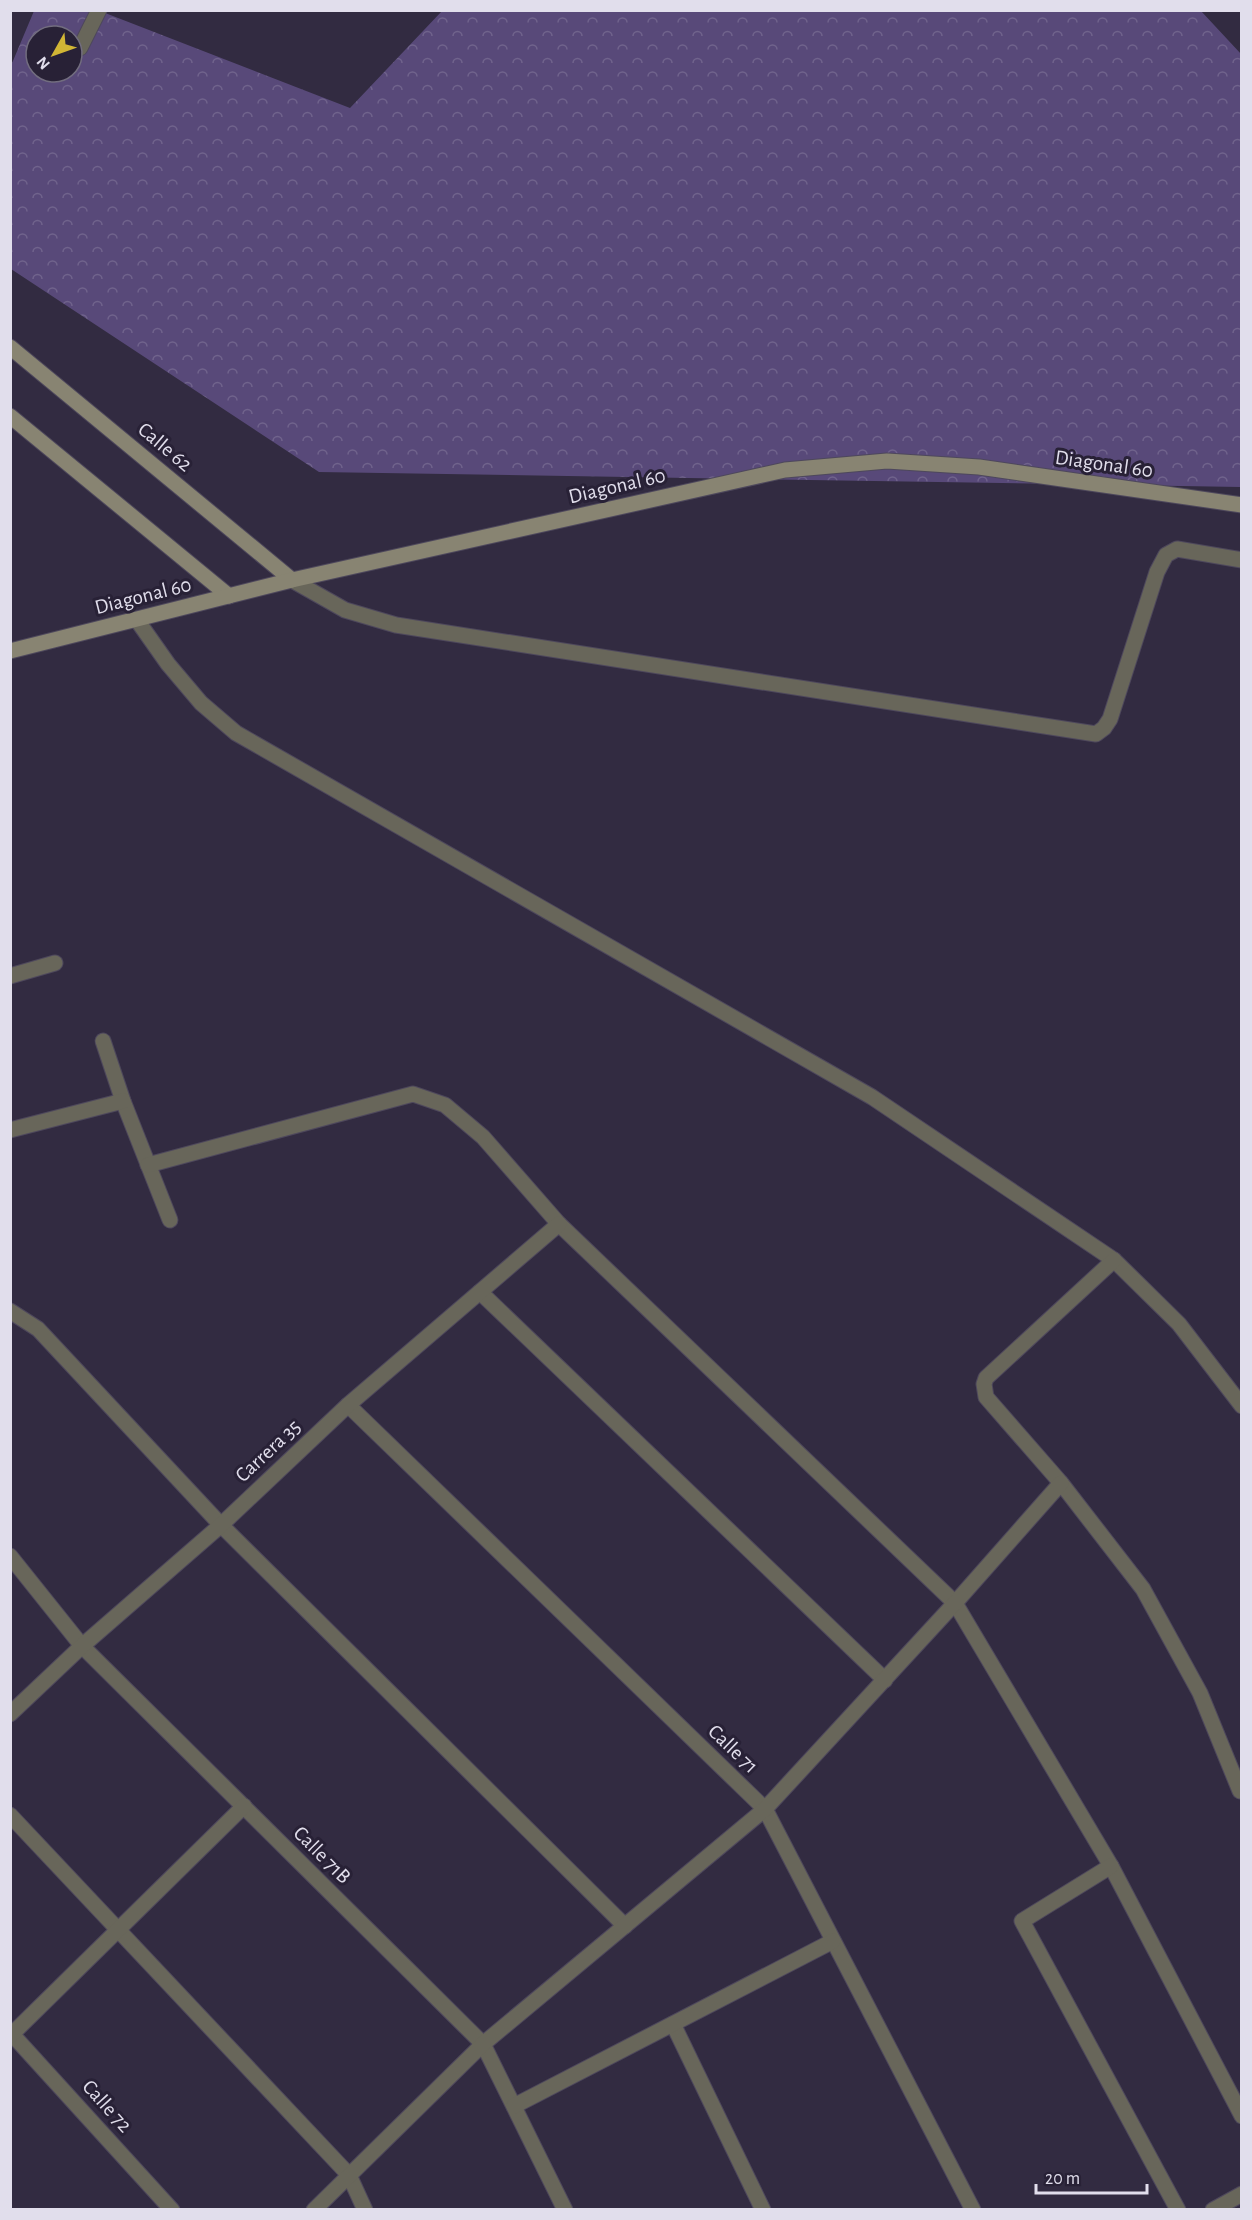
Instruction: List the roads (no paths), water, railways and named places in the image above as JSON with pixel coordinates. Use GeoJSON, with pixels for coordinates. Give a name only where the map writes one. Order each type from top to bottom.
{"type":"FeatureCollection","features":[{"type":"Feature","properties":{"kind":"main road","name":"Calle 62"},"geometry":{"type":"LineString","coordinates":[[10,347],[292,580]]}},
{"type":"Feature","properties":{"kind":"main road"},"geometry":{"type":"LineString","coordinates":[[10,416],[229,596]]}},
{"type":"Feature","properties":{"kind":"main road","name":"Diagonal 60"},"geometry":{"type":"LineString","coordinates":[[10,651],[292,580],[785,470],[887,461],[979,467],[1242,505]]}},
{"type":"Feature","properties":{"kind":"street"},"geometry":{"type":"LineString","coordinates":[[84,40],[99,10]]}},
{"type":"Feature","properties":{"kind":"street"},"geometry":{"type":"LineString","coordinates":[[292,580],[345,609],[396,625],[1096,735],[1110,719],[1156,572],[1166,555],[1177,549],[1242,560]]}},
{"type":"Feature","properties":{"kind":"street"},"geometry":{"type":"LineString","coordinates":[[137,620],[168,664],[201,703],[236,733],[872,1097],[1114,1260],[1179,1324],[1242,1406]]}},
{"type":"Feature","properties":{"kind":"street"},"geometry":{"type":"LineString","coordinates":[[10,976],[55,963]]}},
{"type":"Feature","properties":{"kind":"street"},"geometry":{"type":"LineString","coordinates":[[103,1041],[123,1101],[170,1220]]}},
{"type":"Feature","properties":{"kind":"street"},"geometry":{"type":"LineString","coordinates":[[148,1165],[413,1094],[445,1105],[483,1137],[559,1224],[955,1603],[1111,1866],[1242,2116]]}},
{"type":"Feature","properties":{"kind":"street"},"geometry":{"type":"LineString","coordinates":[[10,1130],[123,1101]]}},
{"type":"Feature","properties":{"kind":"street","name":"Carrera 35"},"geometry":{"type":"LineString","coordinates":[[10,1714],[82,1646],[221,1525],[348,1405],[559,1224]]}},
{"type":"Feature","properties":{"kind":"street"},"geometry":{"type":"LineString","coordinates":[[1114,1260],[986,1378],[984,1384],[986,1396],[1061,1483],[1143,1589],[1200,1693],[1240,1791]]}},
{"type":"Feature","properties":{"kind":"street"},"geometry":{"type":"LineString","coordinates":[[480,1292],[885,1680]]}},
{"type":"Feature","properties":{"kind":"street"},"geometry":{"type":"LineString","coordinates":[[10,1311],[38,1329],[221,1525],[625,1926]]}},
{"type":"Feature","properties":{"kind":"street","name":"Calle 71"},"geometry":{"type":"LineString","coordinates":[[348,1405],[765,1809],[968,2208]]}},
{"type":"Feature","properties":{"kind":"street"},"geometry":{"type":"LineString","coordinates":[[314,2210],[483,2044],[765,1809],[955,1603],[1061,1483]]}},
{"type":"Feature","properties":{"kind":"street","name":"Calle 71B"},"geometry":{"type":"LineString","coordinates":[[10,1556],[82,1646],[483,2044],[565,2210]]}},
{"type":"Feature","properties":{"kind":"street"},"geometry":{"type":"LineString","coordinates":[[11,2034],[244,1806]]}},
{"type":"Feature","properties":{"kind":"street"},"geometry":{"type":"LineString","coordinates":[[10,1815],[349,2175],[365,2210]]}},
{"type":"Feature","properties":{"kind":"street"},"geometry":{"type":"LineString","coordinates":[[1111,1866],[1022,1921],[1178,2210]]}},
{"type":"Feature","properties":{"kind":"street"},"geometry":{"type":"LineString","coordinates":[[514,2106],[833,1941]]}},
{"type":"Feature","properties":{"kind":"street"},"geometry":{"type":"LineString","coordinates":[[673,2024],[763,2210]]}},
{"type":"Feature","properties":{"kind":"street","name":"Calle 72"},"geometry":{"type":"LineString","coordinates":[[11,2034],[172,2210]]}},
{"type":"Feature","properties":{"kind":"street"},"geometry":{"type":"LineString","coordinates":[[1213,2210],[1242,2194]]}}]}
